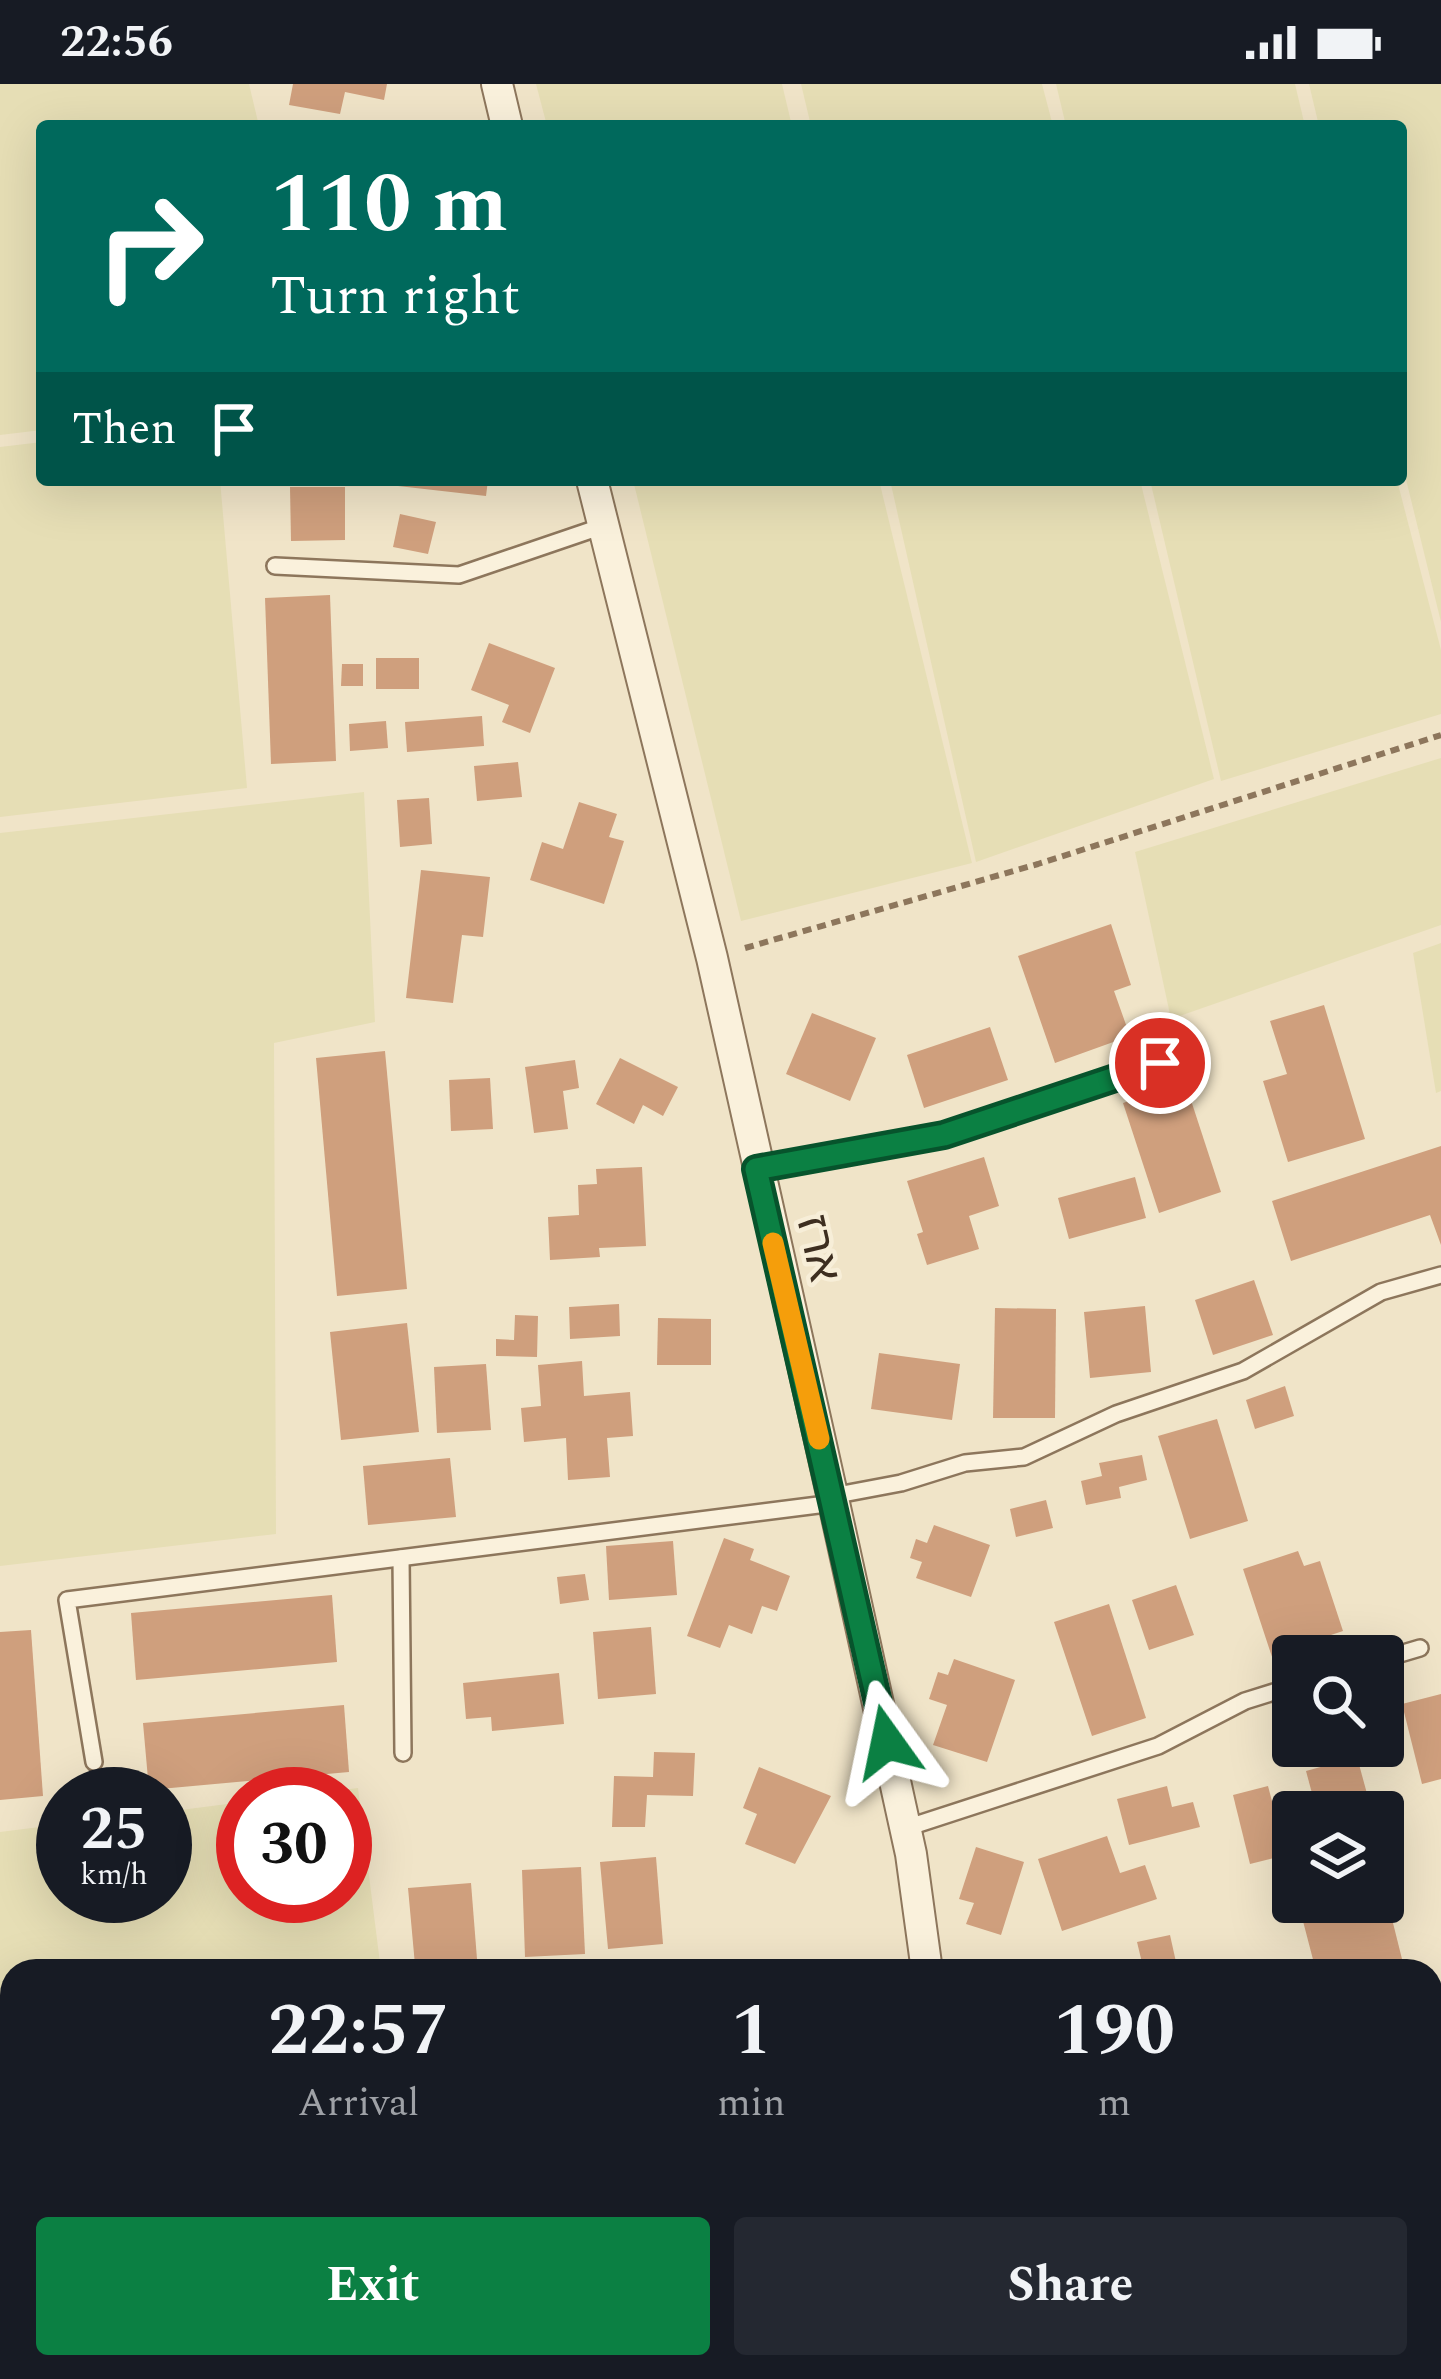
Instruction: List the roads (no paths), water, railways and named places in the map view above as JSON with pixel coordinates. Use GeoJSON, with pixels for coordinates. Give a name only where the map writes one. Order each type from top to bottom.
{"type":"FeatureCollection","features":[{"type":"Feature","properties":{"kind":"street"},"geometry":{"type":"LineString","coordinates":[[497,84],[506,120]]}},
{"type":"Feature","properties":{"kind":"street","name":"ארז"},"geometry":{"type":"LineString","coordinates":[[593,486],[712,958],[906,1828],[925,1959]]}},
{"type":"Feature","properties":{"kind":"lane"},"geometry":{"type":"LineString","coordinates":[[275,566],[459,575],[603,526]]}},
{"type":"Feature","properties":{"kind":"lane"},"geometry":{"type":"LineString","coordinates":[[756,1169],[944,1135],[1197,1050]]}},
{"type":"Feature","properties":{"kind":"lane"},"geometry":{"type":"LineString","coordinates":[[94,1762],[67,1600],[834,1500],[965,1463],[1024,1457],[1116,1414],[1243,1371],[1381,1292],[1441,1275]]}},
{"type":"Feature","properties":{"kind":"lane"},"geometry":{"type":"LineString","coordinates":[[401,1558],[403,1753]]}},
{"type":"Feature","properties":{"kind":"lane"},"geometry":{"type":"LineString","coordinates":[[1404,1653],[1420,1648]]}},
{"type":"Feature","properties":{"kind":"lane"},"geometry":{"type":"LineString","coordinates":[[906,1828],[1158,1746],[1245,1701],[1272,1693]]}}]}
